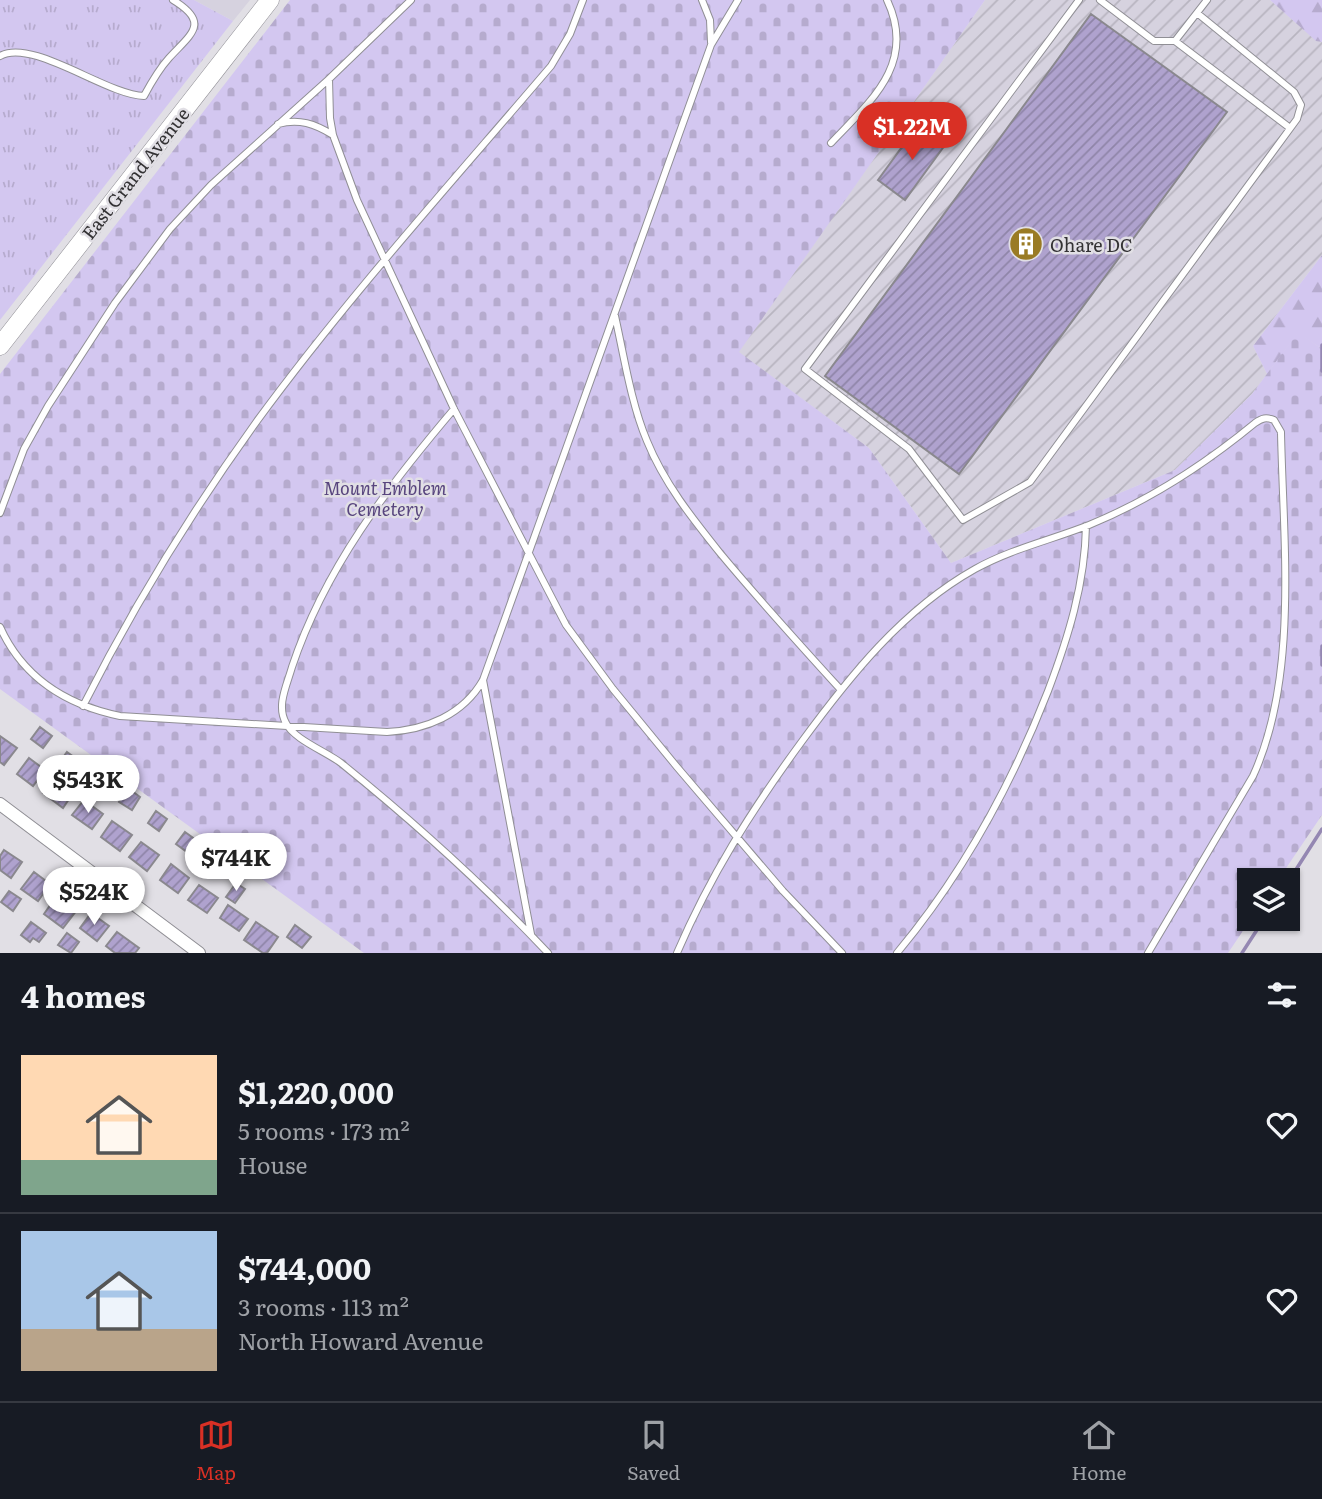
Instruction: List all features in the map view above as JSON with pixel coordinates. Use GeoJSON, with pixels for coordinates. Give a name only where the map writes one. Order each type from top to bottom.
{"type":"FeatureCollection","features":[{"type":"Feature","properties":{"kind":"main road","name":"East Grand Avenue"},"geometry":{"type":"LineString","coordinates":[[0,346],[270,0]]}},
{"type":"Feature","properties":{"kind":"street"},"geometry":{"type":"LineString","coordinates":[[0,804],[199,953]]}},
{"type":"Feature","properties":{"kind":"lane"},"geometry":{"type":"LineString","coordinates":[[0,56],[12,52],[37,57],[89,76],[119,91],[144,96],[166,61],[192,37],[195,20],[192,14],[173,0]]}},
{"type":"Feature","properties":{"kind":"lane"},"geometry":{"type":"LineString","coordinates":[[0,513],[24,449],[73,366],[170,229],[191,205],[276,124],[329,79],[411,0]]}},
{"type":"Feature","properties":{"kind":"lane"},"geometry":{"type":"LineString","coordinates":[[83,706],[153,580],[257,422],[386,260],[551,65],[570,34],[583,0]]}},
{"type":"Feature","properties":{"kind":"lane"},"geometry":{"type":"LineString","coordinates":[[702,0],[710,20],[711,45]]}},
{"type":"Feature","properties":{"kind":"lane"},"geometry":{"type":"LineString","coordinates":[[0,627],[13,653],[34,676],[54,691],[83,706],[112,714],[145,719],[387,732],[417,729],[458,709],[483,680],[711,45],[738,0]]}},
{"type":"Feature","properties":{"kind":"lane"},"geometry":{"type":"LineString","coordinates":[[831,143],[874,98],[895,61],[897,36],[893,12],[887,0]]}},
{"type":"Feature","properties":{"kind":"lane"},"geometry":{"type":"LineString","coordinates":[[1079,0],[805,369],[909,449],[963,520],[1030,482],[1297,119],[1301,105],[1294,92],[1197,13]]}},
{"type":"Feature","properties":{"kind":"lane"},"geometry":{"type":"LineString","coordinates":[[1100,0],[1154,41],[1175,41],[1290,128]]}},
{"type":"Feature","properties":{"kind":"lane"},"geometry":{"type":"LineString","coordinates":[[1175,41],[1207,0]]}},
{"type":"Feature","properties":{"kind":"lane"},"geometry":{"type":"LineString","coordinates":[[329,79],[330,118],[345,170],[454,409],[566,625],[642,726],[808,918],[842,953]]}},
{"type":"Feature","properties":{"kind":"lane"},"geometry":{"type":"LineString","coordinates":[[276,124],[291,120],[301,121],[333,135]]}},
{"type":"Feature","properties":{"kind":"lane"},"geometry":{"type":"LineString","coordinates":[[615,313],[639,415],[657,463],[692,519],[841,690]]}},
{"type":"Feature","properties":{"kind":"lane"},"geometry":{"type":"LineString","coordinates":[[454,409],[375,506],[335,568],[300,645],[281,706],[287,726],[337,760],[404,815],[494,897],[548,953]]}},
{"type":"Feature","properties":{"kind":"lane"},"geometry":{"type":"LineString","coordinates":[[677,953],[704,894],[736,836],[780,771],[841,690],[904,620],[950,584],[997,558],[1086,526],[1152,496],[1208,460],[1262,418],[1274,420],[1281,432],[1285,618],[1279,690],[1270,729],[1253,776],[1148,953]]}},
{"type":"Feature","properties":{"kind":"lane"},"geometry":{"type":"LineString","coordinates":[[897,953],[930,913],[971,848],[997,805],[1028,741],[1055,673],[1077,601],[1083,574],[1086,526]]}},
{"type":"Feature","properties":{"kind":"lane"},"geometry":{"type":"LineString","coordinates":[[483,680],[532,936]]}},
{"type":"Feature","properties":{"kind":"shaded area"},"geometry":{"type":"Polygon","coordinates":[[[194,0],[250,0],[233,21],[194,0]]]}},
{"type":"Feature","properties":{"kind":"shaded area"},"geometry":{"type":"Polygon","coordinates":[[[985,0],[1270,0],[1316,40],[1322,42],[1322,255],[1253,346],[1267,374],[1252,394],[1175,470],[951,563],[869,448],[738,352],[985,0]]]}},
{"type":"Feature","properties":{"kind":"green space"},"geometry":{"type":"Polygon","coordinates":[[[0,0],[194,0],[233,21],[0,320],[0,0]]]}},
{"type":"Feature","properties":{"kind":"green space","name":"Mount Emblem Cemetery"},"geometry":{"type":"Polygon","coordinates":[[[290,0],[985,0],[739,352],[869,448],[951,563],[1175,470],[1252,394],[1298,332],[1322,349],[1322,815],[1286,868],[1237,868],[1237,931],[1243,931],[1228,953],[364,953],[0,689],[0,374],[290,0]]]}},
{"type":"Feature","properties":{"kind":"green space"},"geometry":{"type":"Polygon","coordinates":[[[1270,0],[1322,0],[1322,42],[1316,41],[1270,0]]]}},
{"type":"Feature","properties":{"kind":"green space"},"geometry":{"type":"Polygon","coordinates":[[[1322,255],[1322,349],[1298,333],[1267,374],[1253,346],[1322,255]]]}},
{"type":"Feature","properties":{"kind":"building","name":"Ohare DC"},"geometry":{"type":"Polygon","coordinates":[[[1091,14],[1227,112],[959,474],[825,376],[1091,14]]]}},
{"type":"Feature","properties":{"kind":"building"},"geometry":{"type":"Polygon","coordinates":[[[918,125],[945,145],[905,200],[878,180],[918,125]]]}},
{"type":"Feature","properties":{"kind":"building"},"geometry":{"type":"Polygon","coordinates":[[[40,727],[52,736],[43,748],[31,739],[40,727]]]}},
{"type":"Feature","properties":{"kind":"building"},"geometry":{"type":"Polygon","coordinates":[[[0,736],[17,748],[4,765],[0,762],[0,736]]]}},
{"type":"Feature","properties":{"kind":"building"},"geometry":{"type":"Polygon","coordinates":[[[67,752],[78,760],[70,771],[59,763],[67,752]]]}},
{"type":"Feature","properties":{"kind":"building"},"geometry":{"type":"Polygon","coordinates":[[[29,758],[45,770],[33,786],[17,774],[29,758]]]}},
{"type":"Feature","properties":{"kind":"building"},"geometry":{"type":"Polygon","coordinates":[[[53,778],[73,793],[63,808],[43,793],[53,778]]]}},
{"type":"Feature","properties":{"kind":"building"},"geometry":{"type":"Polygon","coordinates":[[[128,788],[140,797],[132,810],[119,802],[128,788]]]}},
{"type":"Feature","properties":{"kind":"building"},"geometry":{"type":"Polygon","coordinates":[[[84,800],[103,814],[92,829],[72,815],[84,800]]]}},
{"type":"Feature","properties":{"kind":"building"},"geometry":{"type":"Polygon","coordinates":[[[156,811],[167,819],[159,831],[148,823],[156,811]]]}},
{"type":"Feature","properties":{"kind":"building"},"geometry":{"type":"Polygon","coordinates":[[[112,821],[132,835],[120,851],[101,837],[112,821]]]}},
{"type":"Feature","properties":{"kind":"building"},"geometry":{"type":"Polygon","coordinates":[[[185,832],[196,840],[187,852],[176,844],[185,832]]]}},
{"type":"Feature","properties":{"kind":"building"},"geometry":{"type":"Polygon","coordinates":[[[141,842],[159,855],[147,871],[129,857],[141,842]]]}},
{"type":"Feature","properties":{"kind":"building"},"geometry":{"type":"Polygon","coordinates":[[[4,850],[22,862],[11,878],[0,870],[0,856],[4,850]]]}},
{"type":"Feature","properties":{"kind":"building"},"geometry":{"type":"Polygon","coordinates":[[[216,854],[228,862],[220,875],[207,866],[216,854]]]}},
{"type":"Feature","properties":{"kind":"building"},"geometry":{"type":"Polygon","coordinates":[[[171,864],[189,878],[178,893],[160,880],[171,864]]]}},
{"type":"Feature","properties":{"kind":"building"},"geometry":{"type":"Polygon","coordinates":[[[34,872],[50,884],[38,901],[21,889],[34,872]]]}},
{"type":"Feature","properties":{"kind":"building"},"geometry":{"type":"Polygon","coordinates":[[[236,883],[245,889],[235,903],[226,897],[236,883]]]}},
{"type":"Feature","properties":{"kind":"building"},"geometry":{"type":"Polygon","coordinates":[[[199,885],[218,898],[207,913],[188,900],[199,885]]]}},
{"type":"Feature","properties":{"kind":"building"},"geometry":{"type":"Polygon","coordinates":[[[9,891],[21,899],[13,911],[1,902],[9,891]]]}},
{"type":"Feature","properties":{"kind":"building"},"geometry":{"type":"Polygon","coordinates":[[[60,891],[80,906],[63,928],[44,914],[60,891]]]}},
{"type":"Feature","properties":{"kind":"building"},"geometry":{"type":"Polygon","coordinates":[[[228,905],[248,919],[239,931],[220,918],[228,905]]]}},
{"type":"Feature","properties":{"kind":"building"},"geometry":{"type":"Polygon","coordinates":[[[91,913],[109,926],[97,941],[80,928],[91,913]]]}},
{"type":"Feature","properties":{"kind":"building"},"geometry":{"type":"Polygon","coordinates":[[[31,922],[46,933],[39,942],[33,938],[30,942],[21,935],[31,922]]]}},
{"type":"Feature","properties":{"kind":"building"},"geometry":{"type":"Polygon","coordinates":[[[256,922],[278,937],[267,953],[244,940],[256,922]]]}},
{"type":"Feature","properties":{"kind":"building"},"geometry":{"type":"Polygon","coordinates":[[[295,925],[311,937],[302,948],[287,937],[295,925]]]}},
{"type":"Feature","properties":{"kind":"building"},"geometry":{"type":"Polygon","coordinates":[[[117,932],[139,948],[135,953],[115,953],[106,946],[117,932]]]}},
{"type":"Feature","properties":{"kind":"building"},"geometry":{"type":"Polygon","coordinates":[[[67,933],[79,942],[71,953],[58,945],[67,933]]]}},
{"type":"Feature","properties":{"kind":"waterway"},"geometry":{"type":"LineString","coordinates":[[1322,345],[1322,371]]}},
{"type":"Feature","properties":{"kind":"waterway"},"geometry":{"type":"LineString","coordinates":[[1322,646],[1322,665]]}},
{"type":"Feature","properties":{"kind":"waterway"},"geometry":{"type":"LineString","coordinates":[[1297,868],[1322,829]]}},
{"type":"Feature","properties":{"kind":"waterway"},"geometry":{"type":"LineString","coordinates":[[1242,953],[1256,931]]}},
{"type":"Feature","properties":{"kind":"place","name":"Ohare DC"},"geometry":{"type":"Point","coordinates":[1026,244]}}]}
